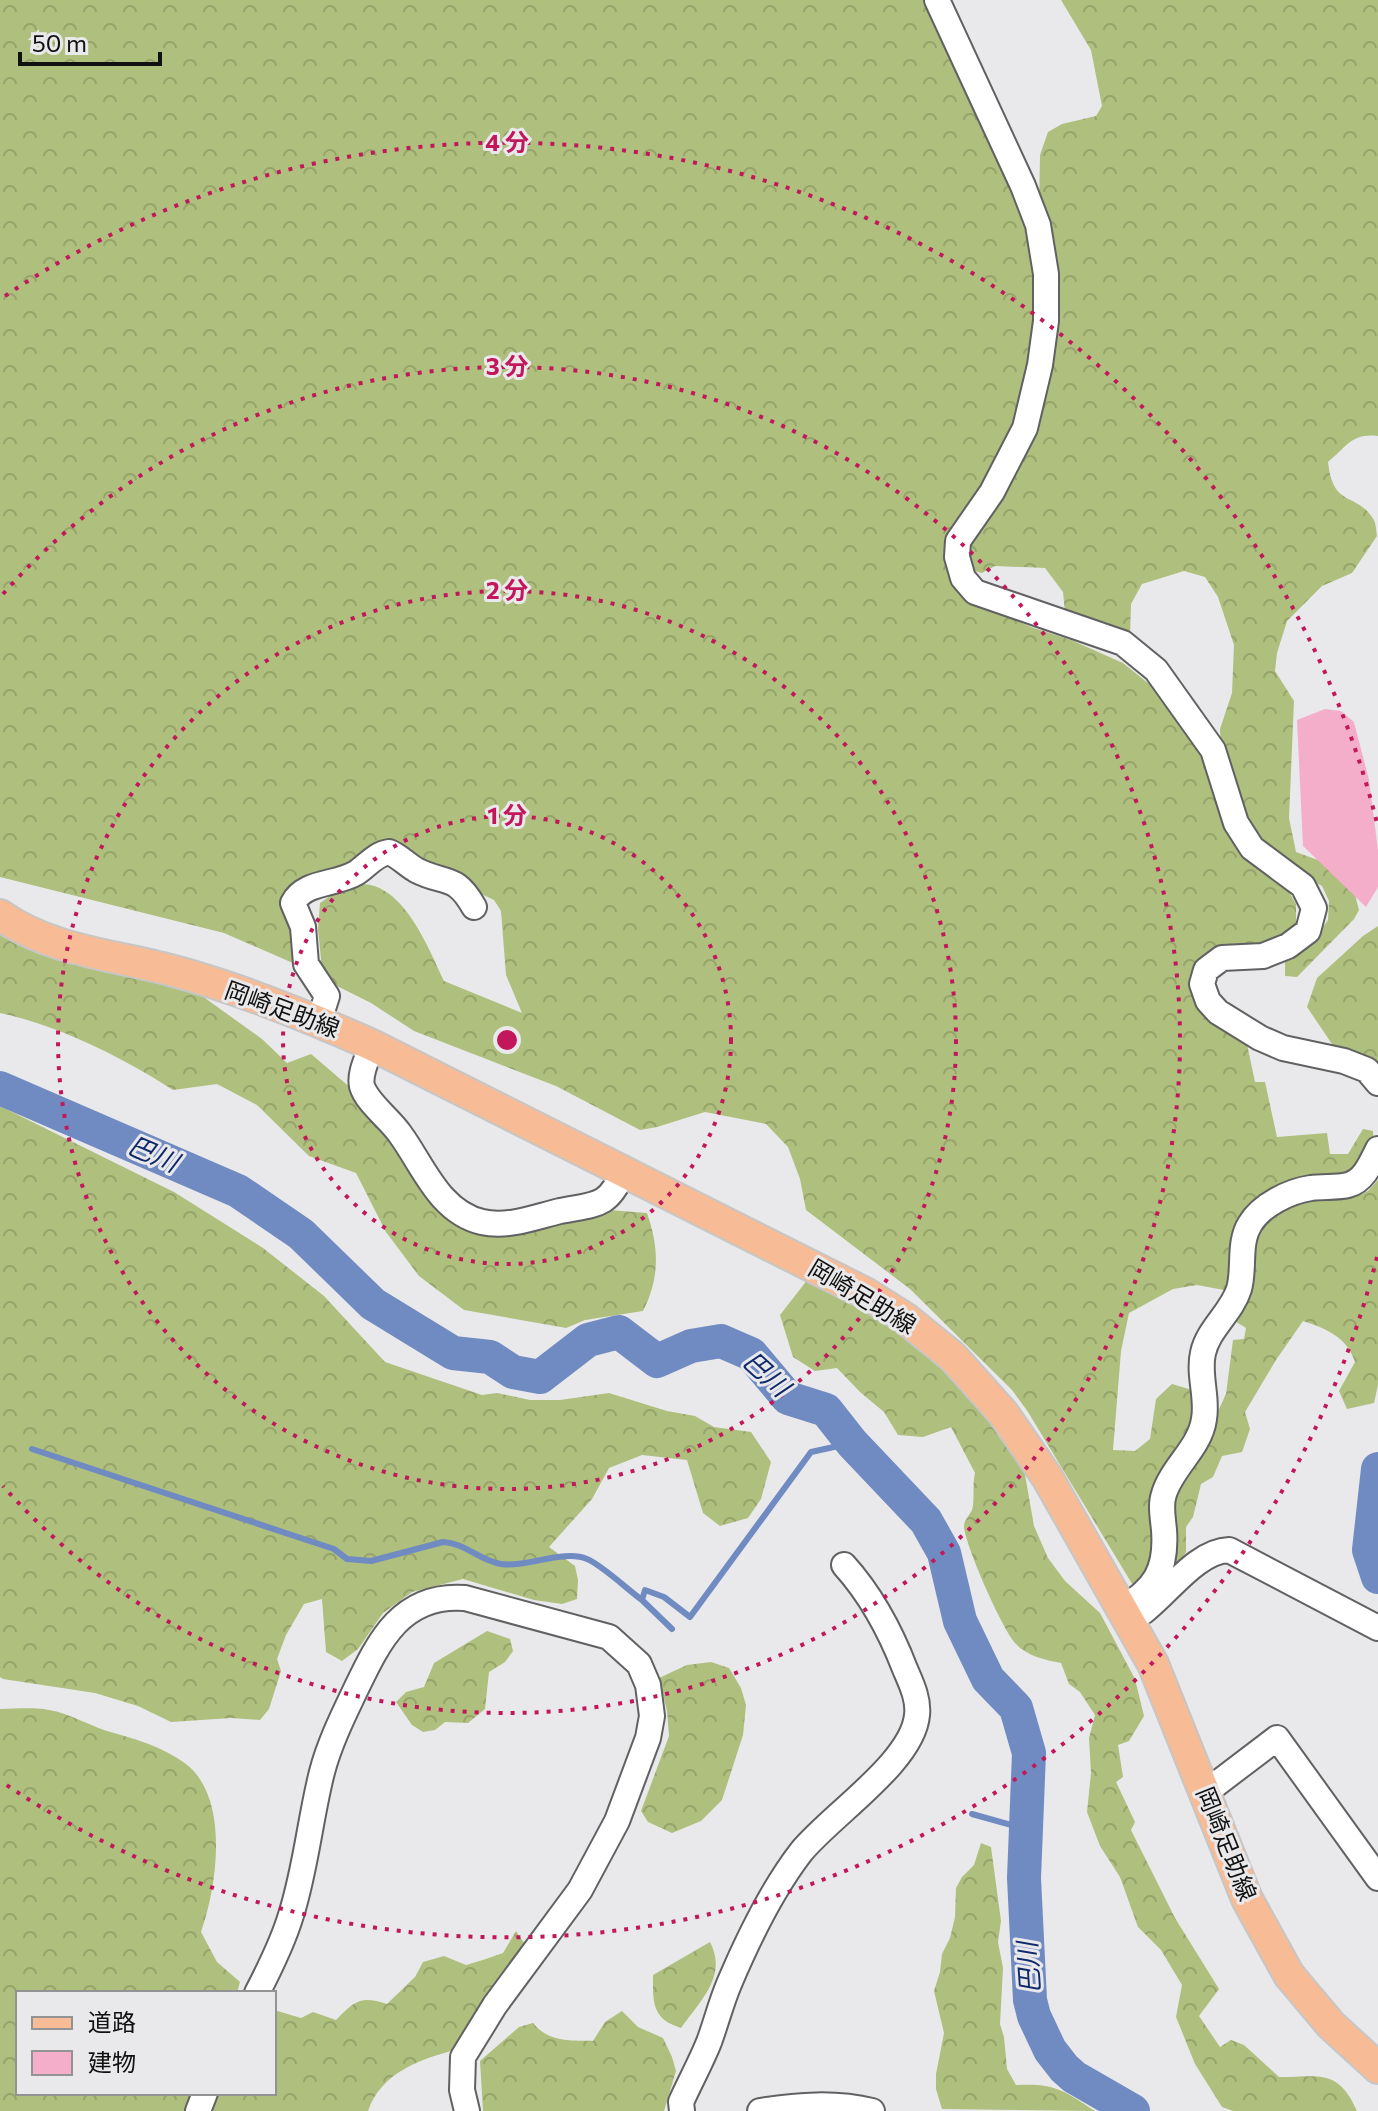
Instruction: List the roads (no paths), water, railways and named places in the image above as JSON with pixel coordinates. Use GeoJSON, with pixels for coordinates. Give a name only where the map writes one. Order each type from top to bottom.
{"type":"FeatureCollection","features":[{"type":"Feature","properties":{"kind":"main road","name":"岡崎足助線"},"geometry":{"type":"LineString","coordinates":[[0,915],[49,939],[88,952],[171,970],[319,1021],[372,1045],[867,1294],[905,1318],[953,1357],[1003,1413],[1040,1466],[1153,1664],[1247,1899],[1289,1975],[1331,2025],[1378,2068]]}},
{"type":"Feature","properties":{"kind":"street"},"geometry":{"type":"LineString","coordinates":[[937,0],[1023,186],[1038,225],[1046,274],[1046,321],[1040,365],[1025,428],[992,492],[958,541],[957,557],[963,578],[975,592],[1123,643],[1156,670],[1213,750],[1236,823],[1252,848],[1303,886],[1314,908],[1308,931],[1288,946],[1263,956],[1222,958],[1206,970],[1202,984],[1208,1001],[1218,1012],[1260,1038],[1283,1048],[1344,1061],[1367,1070],[1378,1083]]}},
{"type":"Feature","properties":{"kind":"street"},"geometry":{"type":"LineString","coordinates":[[319,1021],[327,996],[306,964],[303,927],[293,903],[300,892],[351,875],[377,855],[389,852],[416,869],[454,882],[467,894],[474,907]]}},
{"type":"Feature","properties":{"kind":"street"},"geometry":{"type":"LineString","coordinates":[[372,1045],[361,1076],[363,1089],[400,1132],[435,1189],[456,1208],[481,1222],[513,1223],[603,1202],[616,1190],[623,1172]]}},
{"type":"Feature","properties":{"kind":"street"},"geometry":{"type":"LineString","coordinates":[[1124,1613],[1140,1598],[1162,1568],[1165,1552],[1163,1496],[1169,1480],[1195,1443],[1204,1421],[1203,1351],[1238,1292],[1243,1270],[1243,1242],[1250,1224],[1265,1207],[1286,1196],[1308,1188],[1349,1185],[1366,1173],[1378,1149]]}},
{"type":"Feature","properties":{"kind":"street"},"geometry":{"type":"LineString","coordinates":[[1124,1613],[1143,1611],[1209,1553],[1229,1550],[1378,1628]]}},
{"type":"Feature","properties":{"kind":"street"},"geometry":{"type":"LineString","coordinates":[[682,2111],[681,2102],[709,2043],[728,1986],[765,1908],[800,1853],[891,1765],[916,1722],[915,1695],[893,1637],[876,1606],[844,1565]]}},
{"type":"Feature","properties":{"kind":"street"},"geometry":{"type":"LineString","coordinates":[[258,1991],[291,1917],[322,1770],[377,1644],[393,1624],[419,1606],[449,1597],[493,1605],[609,1637],[639,1664],[648,1685],[652,1716],[648,1738],[617,1821],[580,1890],[495,2005],[463,2057],[462,2090],[467,2111]]}},
{"type":"Feature","properties":{"kind":"street"},"geometry":{"type":"LineString","coordinates":[[1206,1792],[1277,1738],[1378,1878]]}},
{"type":"Feature","properties":{"kind":"street"},"geometry":{"type":"LineString","coordinates":[[760,2111],[806,2105],[844,2105],[872,2111]]}},
{"type":"Feature","properties":{"kind":"waterway","name":"巴川"},"geometry":{"type":"LineString","coordinates":[[0,1088],[238,1191],[301,1234],[373,1304],[453,1353],[490,1357],[513,1372],[540,1377],[588,1340],[619,1332],[657,1361],[691,1346],[721,1341],[751,1354],[788,1398],[826,1410],[852,1443],[926,1521],[944,1553],[960,1621],[988,1679],[1016,1708],[1029,1753],[1024,1878],[1030,2000],[1034,2016],[1050,2050],[1064,2068],[1133,2111]]}},
{"type":"Feature","properties":{"kind":"waterway"},"geometry":{"type":"LineString","coordinates":[[32,1449],[334,1549],[347,1559],[371,1561],[443,1542],[458,1545],[501,1564],[522,1564],[567,1556],[587,1559],[642,1600],[645,1590],[664,1597],[690,1617],[811,1452],[852,1443]]}},
{"type":"Feature","properties":{"kind":"waterway"},"geometry":{"type":"LineString","coordinates":[[1378,1469],[1369,1550],[1378,1577]]}},
{"type":"Feature","properties":{"kind":"waterway"},"geometry":{"type":"LineString","coordinates":[[642,1600],[672,1629]]}},
{"type":"Feature","properties":{"kind":"waterway"},"geometry":{"type":"LineString","coordinates":[[972,1814],[1026,1829]]}}]}
